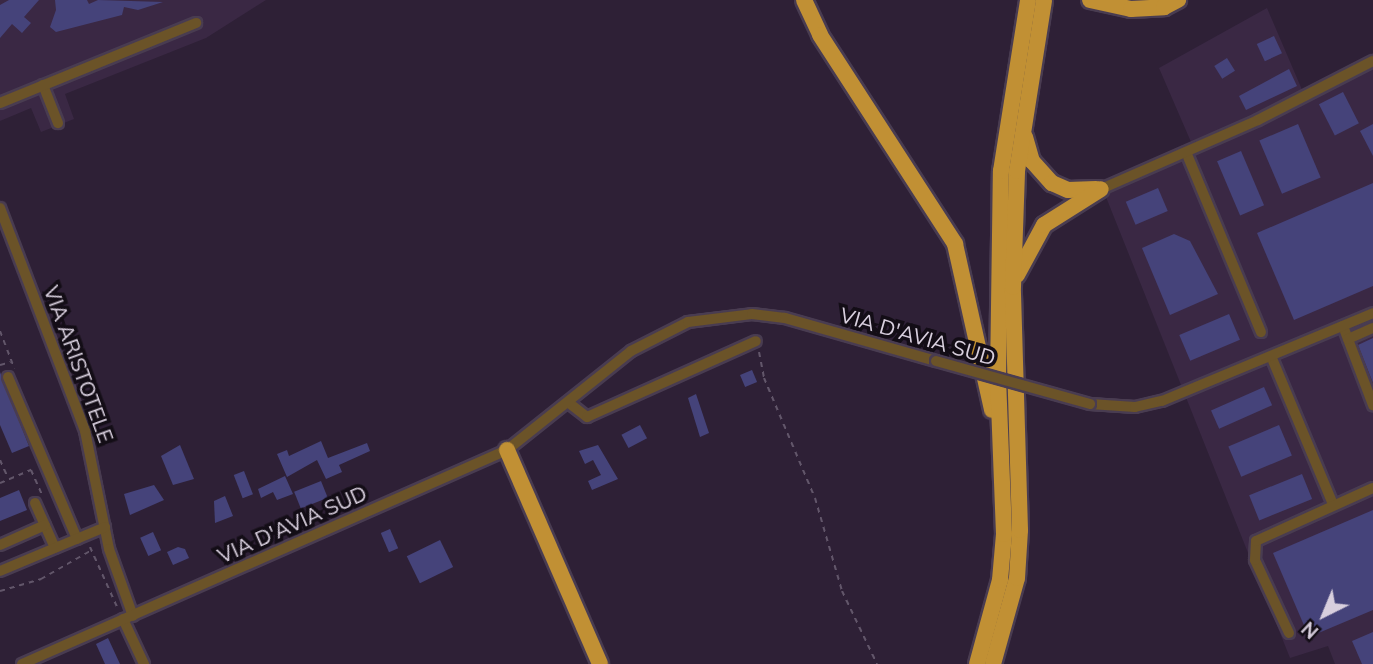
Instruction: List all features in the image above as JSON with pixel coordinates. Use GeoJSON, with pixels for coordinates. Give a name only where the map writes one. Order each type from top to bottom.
{"type":"FeatureCollection","features":[{"type":"Feature","properties":{"kind":"highway"},"geometry":{"type":"LineString","coordinates":[[804,0],[820,35],[955,244],[1004,485]]}},
{"type":"Feature","properties":{"kind":"highway"},"geometry":{"type":"LineString","coordinates":[[977,664],[1000,580],[1004,485],[1000,402],[1001,171],[1028,0]]}},
{"type":"Feature","properties":{"kind":"highway"},"geometry":{"type":"LineString","coordinates":[[993,664],[1017,578],[1020,530],[1013,287],[1022,125],[1044,0]]}},
{"type":"Feature","properties":{"kind":"highway"},"geometry":{"type":"LineString","coordinates":[[1090,0],[1131,9],[1164,7],[1178,0]]}},
{"type":"Feature","properties":{"kind":"highway"},"geometry":{"type":"LineString","coordinates":[[1022,125],[1040,174],[1069,190],[1101,189]]}},
{"type":"Feature","properties":{"kind":"highway"},"geometry":{"type":"LineString","coordinates":[[1013,287],[1025,254],[1044,225],[1101,189]]}},
{"type":"Feature","properties":{"kind":"highway"},"geometry":{"type":"LineString","coordinates":[[507,450],[600,664]]}},
{"type":"Feature","properties":{"kind":"street"},"geometry":{"type":"LineString","coordinates":[[0,103],[196,23]]}},
{"type":"Feature","properties":{"kind":"street"},"geometry":{"type":"LineString","coordinates":[[1101,189],[1186,152],[1373,61]]}},
{"type":"Feature","properties":{"kind":"street"},"geometry":{"type":"LineString","coordinates":[[43,85],[58,123]]}},
{"type":"Feature","properties":{"kind":"street"},"geometry":{"type":"LineString","coordinates":[[1186,152],[1261,332]]}},
{"type":"Feature","properties":{"kind":"street","name":"VIA ARISTOTELE"},"geometry":{"type":"LineString","coordinates":[[0,208],[86,431],[105,527],[128,617],[144,664]]}},
{"type":"Feature","properties":{"kind":"street","name":"VIA D'AVIA SUD"},"geometry":{"type":"LineString","coordinates":[[22,664],[507,450],[631,351],[662,332],[717,317],[752,314],[785,318],[1090,404],[1135,407],[1162,401],[1373,313]]}},
{"type":"Feature","properties":{"kind":"street"},"geometry":{"type":"LineString","coordinates":[[1343,326],[1373,405]]}},
{"type":"Feature","properties":{"kind":"street"},"geometry":{"type":"LineString","coordinates":[[1348,339],[1373,328]]}},
{"type":"Feature","properties":{"kind":"street"},"geometry":{"type":"LineString","coordinates":[[569,403],[587,417],[756,341]]}},
{"type":"Feature","properties":{"kind":"street"},"geometry":{"type":"LineString","coordinates":[[1271,356],[1333,504]]}},
{"type":"Feature","properties":{"kind":"street"},"geometry":{"type":"LineString","coordinates":[[8,377],[77,539]]}},
{"type":"Feature","properties":{"kind":"street"},"geometry":{"type":"LineString","coordinates":[[1289,634],[1255,560],[1256,541],[1373,488]]}},
{"type":"Feature","properties":{"kind":"street"},"geometry":{"type":"LineString","coordinates":[[35,503],[55,548]]}},
{"type":"Feature","properties":{"kind":"street"},"geometry":{"type":"LineString","coordinates":[[0,545],[45,525]]}},
{"type":"Feature","properties":{"kind":"street"},"geometry":{"type":"LineString","coordinates":[[0,571],[105,527]]}},
{"type":"Feature","properties":{"kind":"path"},"geometry":{"type":"LineString","coordinates":[[756,341],[764,378],[815,498],[842,590],[877,664]]}},
{"type":"Feature","properties":{"kind":"path"},"geometry":{"type":"LineString","coordinates":[[0,366],[12,362]]}},
{"type":"Feature","properties":{"kind":"path"},"geometry":{"type":"LineString","coordinates":[[0,460],[8,479]]}},
{"type":"Feature","properties":{"kind":"path"},"geometry":{"type":"LineString","coordinates":[[0,483],[45,464]]}},
{"type":"Feature","properties":{"kind":"path"},"geometry":{"type":"LineString","coordinates":[[0,591],[41,579],[92,550]]}},
{"type":"Feature","properties":{"kind":"shaded area"},"geometry":{"type":"Polygon","coordinates":[[[0,0],[266,0],[206,38],[65,94],[74,119],[41,132],[31,108],[0,121],[0,0]]]}},
{"type":"Feature","properties":{"kind":"shaded area"},"geometry":{"type":"Polygon","coordinates":[[[1267,8],[1303,92],[1373,55],[1373,664],[1335,664],[1328,646],[1290,658],[1100,182],[1191,142],[1159,68],[1267,8]]]}},
{"type":"Feature","properties":{"kind":"building"},"geometry":{"type":"Polygon","coordinates":[[[9,0],[39,0],[24,17],[31,23],[22,33],[12,24],[0,38],[0,5],[9,0]]]}},
{"type":"Feature","properties":{"kind":"building"},"geometry":{"type":"Polygon","coordinates":[[[55,0],[87,0],[89,4],[98,0],[163,2],[138,10],[124,7],[122,15],[56,32],[50,27],[56,10],[55,0]]]}},
{"type":"Feature","properties":{"kind":"building"},"geometry":{"type":"Polygon","coordinates":[[[1274,36],[1282,53],[1265,61],[1257,44],[1274,36]]]}},
{"type":"Feature","properties":{"kind":"building"},"geometry":{"type":"Polygon","coordinates":[[[1227,58],[1235,71],[1222,79],[1214,66],[1227,58]]]}},
{"type":"Feature","properties":{"kind":"building"},"geometry":{"type":"Polygon","coordinates":[[[1289,69],[1297,86],[1246,110],[1239,96],[1289,69]]]}},
{"type":"Feature","properties":{"kind":"building"},"geometry":{"type":"Polygon","coordinates":[[[1343,92],[1359,123],[1335,135],[1319,104],[1343,92]]]}},
{"type":"Feature","properties":{"kind":"building"},"geometry":{"type":"Polygon","coordinates":[[[1298,124],[1321,177],[1282,194],[1259,140],[1298,124]]]}},
{"type":"Feature","properties":{"kind":"building"},"geometry":{"type":"Polygon","coordinates":[[[1373,124],[1373,156],[1360,131],[1373,124]]]}},
{"type":"Feature","properties":{"kind":"building"},"geometry":{"type":"Polygon","coordinates":[[[1241,151],[1264,205],[1240,215],[1217,161],[1241,151]]]}},
{"type":"Feature","properties":{"kind":"building"},"geometry":{"type":"Polygon","coordinates":[[[1373,183],[1373,286],[1294,320],[1257,233],[1373,183]]]}},
{"type":"Feature","properties":{"kind":"building"},"geometry":{"type":"Polygon","coordinates":[[[1158,188],[1168,211],[1136,225],[1126,202],[1158,188]]]}},
{"type":"Feature","properties":{"kind":"building"},"geometry":{"type":"Polygon","coordinates":[[[1174,234],[1190,241],[1218,294],[1170,315],[1142,248],[1174,234]]]}},
{"type":"Feature","properties":{"kind":"building"},"geometry":{"type":"Polygon","coordinates":[[[1229,314],[1240,340],[1190,361],[1179,335],[1229,314]]]}},
{"type":"Feature","properties":{"kind":"building"},"geometry":{"type":"Polygon","coordinates":[[[1373,338],[1373,383],[1358,345],[1373,338]]]}},
{"type":"Feature","properties":{"kind":"building"},"geometry":{"type":"Polygon","coordinates":[[[752,370],[757,382],[745,387],[740,375],[752,370]]]}},
{"type":"Feature","properties":{"kind":"building"},"geometry":{"type":"Polygon","coordinates":[[[0,372],[29,446],[12,453],[0,425],[0,372]]]}},
{"type":"Feature","properties":{"kind":"building"},"geometry":{"type":"Polygon","coordinates":[[[1264,387],[1272,405],[1219,429],[1211,411],[1264,387]]]}},
{"type":"Feature","properties":{"kind":"building"},"geometry":{"type":"Polygon","coordinates":[[[696,394],[709,433],[700,437],[688,398],[696,394]]]}},
{"type":"Feature","properties":{"kind":"building"},"geometry":{"type":"Polygon","coordinates":[[[640,425],[647,438],[629,448],[621,435],[640,425]]]}},
{"type":"Feature","properties":{"kind":"building"},"geometry":{"type":"Polygon","coordinates":[[[1279,425],[1292,455],[1241,477],[1228,446],[1279,425]]]}},
{"type":"Feature","properties":{"kind":"building"},"geometry":{"type":"Polygon","coordinates":[[[321,441],[328,458],[367,443],[370,451],[339,465],[342,472],[326,479],[317,460],[287,477],[277,454],[287,450],[289,456],[321,441]]]}},
{"type":"Feature","properties":{"kind":"building"},"geometry":{"type":"Polygon","coordinates":[[[180,445],[194,479],[173,485],[161,456],[180,445]]]}},
{"type":"Feature","properties":{"kind":"building"},"geometry":{"type":"Polygon","coordinates":[[[598,445],[618,479],[592,490],[588,481],[601,475],[593,460],[585,464],[579,451],[598,445]]]}},
{"type":"Feature","properties":{"kind":"building"},"geometry":{"type":"Polygon","coordinates":[[[244,471],[253,494],[243,498],[234,475],[244,471]]]}},
{"type":"Feature","properties":{"kind":"building"},"geometry":{"type":"Polygon","coordinates":[[[1302,474],[1312,499],[1259,520],[1249,495],[1302,474]]]}},
{"type":"Feature","properties":{"kind":"building"},"geometry":{"type":"Polygon","coordinates":[[[285,476],[293,494],[277,500],[273,492],[261,498],[258,489],[285,476]]]}},
{"type":"Feature","properties":{"kind":"building"},"geometry":{"type":"Polygon","coordinates":[[[321,481],[328,498],[301,509],[294,492],[321,481]]]}},
{"type":"Feature","properties":{"kind":"building"},"geometry":{"type":"Polygon","coordinates":[[[154,485],[164,500],[130,515],[124,494],[154,485]]]}},
{"type":"Feature","properties":{"kind":"building"},"geometry":{"type":"Polygon","coordinates":[[[19,490],[27,510],[0,521],[0,498],[19,490]]]}},
{"type":"Feature","properties":{"kind":"building"},"geometry":{"type":"Polygon","coordinates":[[[225,496],[233,516],[215,523],[214,501],[225,496]]]}},
{"type":"Feature","properties":{"kind":"building"},"geometry":{"type":"Polygon","coordinates":[[[1373,510],[1373,610],[1309,637],[1273,553],[1373,510]]]}},
{"type":"Feature","properties":{"kind":"building"},"geometry":{"type":"Polygon","coordinates":[[[390,529],[398,548],[389,552],[381,533],[390,529]]]}},
{"type":"Feature","properties":{"kind":"building"},"geometry":{"type":"Polygon","coordinates":[[[153,532],[161,550],[148,556],[140,538],[153,532]]]}},
{"type":"Feature","properties":{"kind":"building"},"geometry":{"type":"Polygon","coordinates":[[[440,540],[453,567],[420,583],[407,556],[440,540]]]}},
{"type":"Feature","properties":{"kind":"building"},"geometry":{"type":"Polygon","coordinates":[[[178,547],[185,549],[189,558],[173,565],[167,552],[178,547]]]}},
{"type":"Feature","properties":{"kind":"building"},"geometry":{"type":"Polygon","coordinates":[[[1373,632],[1373,664],[1362,664],[1352,641],[1373,632]]]}},
{"type":"Feature","properties":{"kind":"building"},"geometry":{"type":"Polygon","coordinates":[[[108,638],[120,664],[105,664],[96,644],[108,638]]]}}]}
